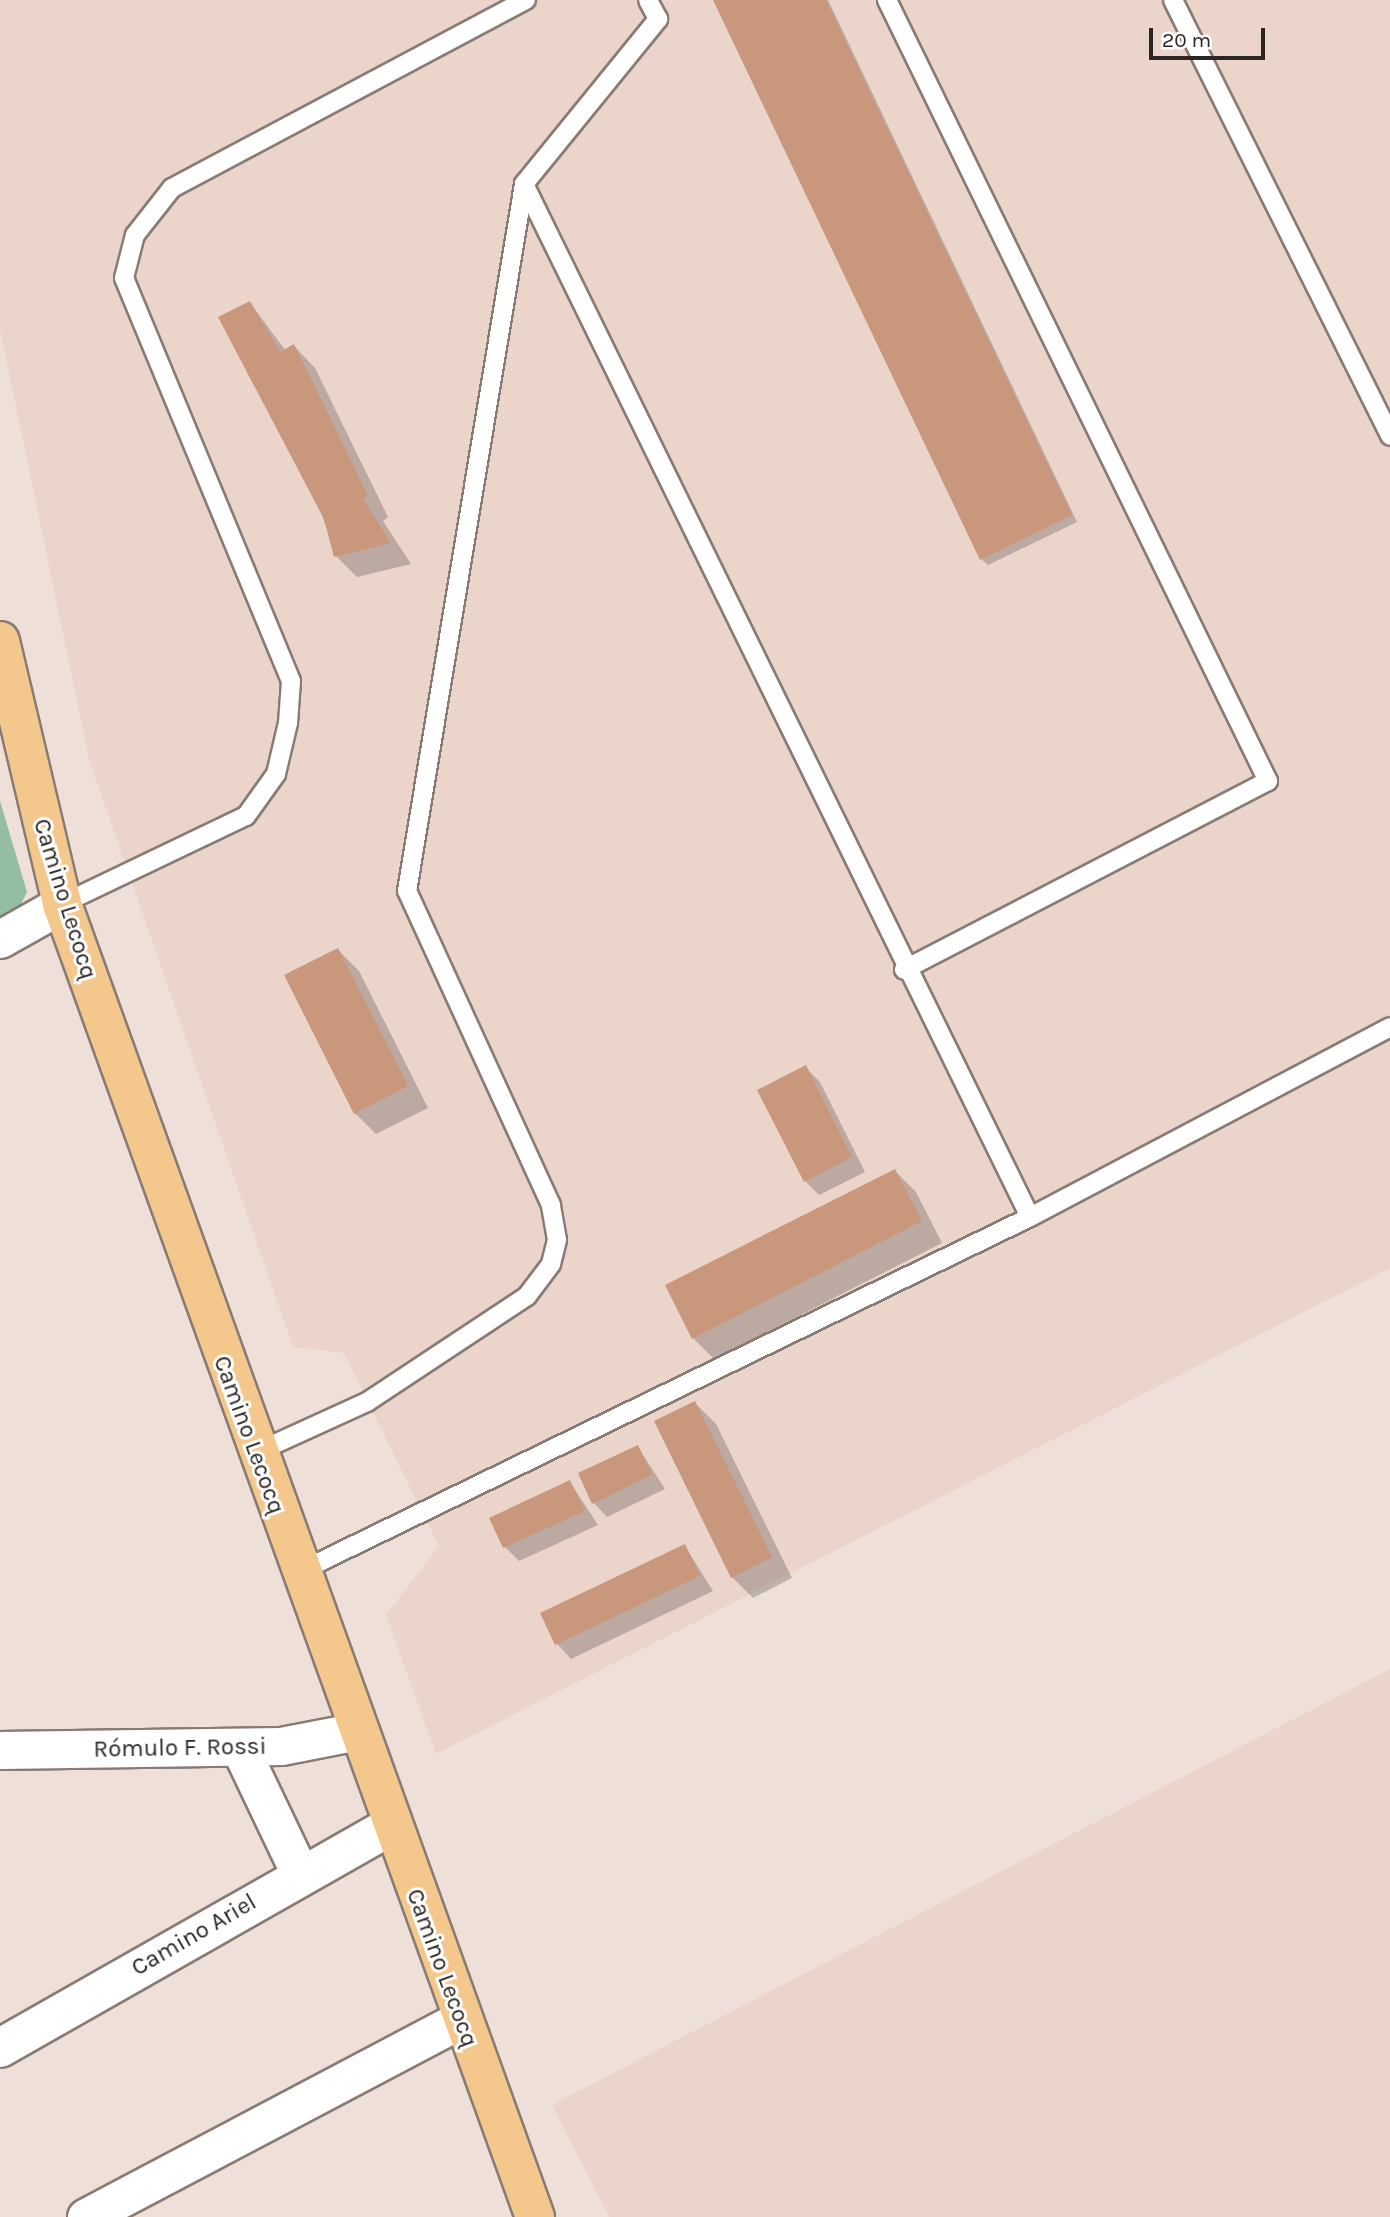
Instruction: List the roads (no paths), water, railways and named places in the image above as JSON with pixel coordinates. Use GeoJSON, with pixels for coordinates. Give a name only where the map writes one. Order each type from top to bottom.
{"type":"FeatureCollection","features":[{"type":"Feature","properties":{"kind":"main road","name":"Camino Lecocq"},"geometry":{"type":"LineString","coordinates":[[0,641],[62,904],[255,1453],[358,1731],[460,2020],[536,2217]]}},
{"type":"Feature","properties":{"kind":"street"},"geometry":{"type":"LineString","coordinates":[[0,939],[62,904]]}},
{"type":"Feature","properties":{"kind":"street","name":"Rómulo F. Rossi"},"geometry":{"type":"LineString","coordinates":[[0,1750],[240,1748],[317,1743],[358,1731]]}},
{"type":"Feature","properties":{"kind":"street"},"geometry":{"type":"LineString","coordinates":[[240,1748],[300,1874]]}},
{"type":"Feature","properties":{"kind":"street","name":"Camino Ariel"},"geometry":{"type":"LineString","coordinates":[[0,2048],[300,1874],[391,1826]]}},
{"type":"Feature","properties":{"kind":"street"},"geometry":{"type":"LineString","coordinates":[[86,2217],[460,2020]]}},
{"type":"Feature","properties":{"kind":"lane"},"geometry":{"type":"LineString","coordinates":[[62,904],[246,816],[276,774],[288,723],[290,681],[124,278],[135,235],[172,188],[526,0]]}},
{"type":"Feature","properties":{"kind":"lane"},"geometry":{"type":"LineString","coordinates":[[255,1453],[367,1402],[527,1296],[542,1284],[557,1240],[551,1205],[407,891],[524,184],[658,19],[648,0]]}},
{"type":"Feature","properties":{"kind":"lane"},"geometry":{"type":"LineString","coordinates":[[887,0],[1268,781],[905,970]]}},
{"type":"Feature","properties":{"kind":"lane"},"geometry":{"type":"LineString","coordinates":[[1173,0],[1390,436]]}},
{"type":"Feature","properties":{"kind":"lane"},"geometry":{"type":"LineString","coordinates":[[524,184],[905,970],[1030,1217]]}},
{"type":"Feature","properties":{"kind":"lane"},"geometry":{"type":"LineString","coordinates":[[299,1572],[1030,1217],[1390,1027]]}}]}
